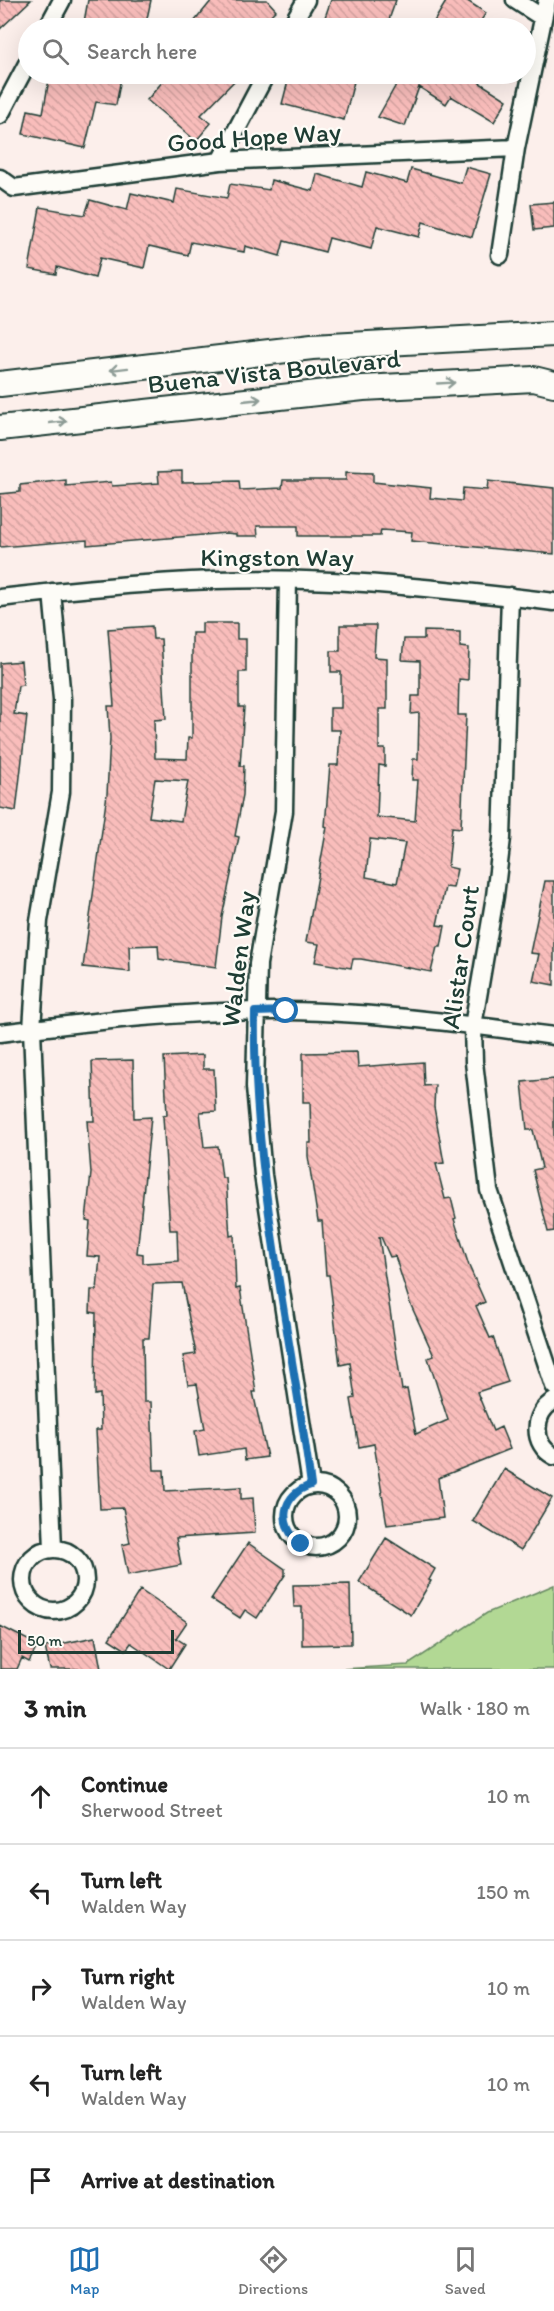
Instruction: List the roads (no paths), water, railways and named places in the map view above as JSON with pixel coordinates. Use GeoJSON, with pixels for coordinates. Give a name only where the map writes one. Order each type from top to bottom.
{"type":"FeatureCollection","features":[{"type":"Feature","properties":{"kind":"main road","name":"Buena Vista Boulevard"},"geometry":{"type":"LineString","coordinates":[[0,384],[312,347],[554,334]]}},
{"type":"Feature","properties":{"kind":"main road","name":"Buena Vista Boulevard"},"geometry":{"type":"LineString","coordinates":[[0,428],[363,388],[534,379],[554,384]]}},
{"type":"Feature","properties":{"kind":"street"},"geometry":{"type":"LineString","coordinates":[[52,18],[62,0]]}},
{"type":"Feature","properties":{"kind":"street"},"geometry":{"type":"LineString","coordinates":[[296,18],[306,0]]}},
{"type":"Feature","properties":{"kind":"street"},"geometry":{"type":"LineString","coordinates":[[515,0],[543,18]]}},
{"type":"Feature","properties":{"kind":"street"},"geometry":{"type":"LineString","coordinates":[[536,52],[547,0]]}},
{"type":"Feature","properties":{"kind":"street"},"geometry":{"type":"LineString","coordinates":[[0,115],[18,81]]}},
{"type":"Feature","properties":{"kind":"street"},"geometry":{"type":"LineString","coordinates":[[220,161],[261,84]]}},
{"type":"Feature","properties":{"kind":"street"},"geometry":{"type":"LineString","coordinates":[[500,255],[516,148],[529,84]]}},
{"type":"Feature","properties":{"kind":"street","name":"Good Hope Way"},"geometry":{"type":"LineString","coordinates":[[0,178],[14,188],[220,161],[516,148]]}},
{"type":"Feature","properties":{"kind":"street","name":"Kingston Way"},"geometry":{"type":"LineString","coordinates":[[0,598],[209,581],[288,580],[399,586],[554,602]]}},
{"type":"Feature","properties":{"kind":"street","name":"Walden Way"},"geometry":{"type":"LineString","coordinates":[[288,580],[284,811],[258,964],[255,1012],[258,1133],[311,1485]]}},
{"type":"Feature","properties":{"kind":"street"},"geometry":{"type":"LineString","coordinates":[[52,592],[62,699],[61,792],[39,921],[32,1029],[53,1549]]}},
{"type":"Feature","properties":{"kind":"street","name":"Alistar Court"},"geometry":{"type":"LineString","coordinates":[[510,596],[502,838],[495,897],[473,1026],[477,1102],[489,1190],[554,1386]]}},
{"type":"Feature","properties":{"kind":"street"},"geometry":{"type":"LineString","coordinates":[[0,1033],[110,1020],[255,1012],[329,1012],[554,1036]]}},
{"type":"Feature","properties":{"kind":"street"},"geometry":{"type":"LineString","coordinates":[[554,1401],[543,1410],[537,1429],[543,1447],[554,1456]]}}]}
